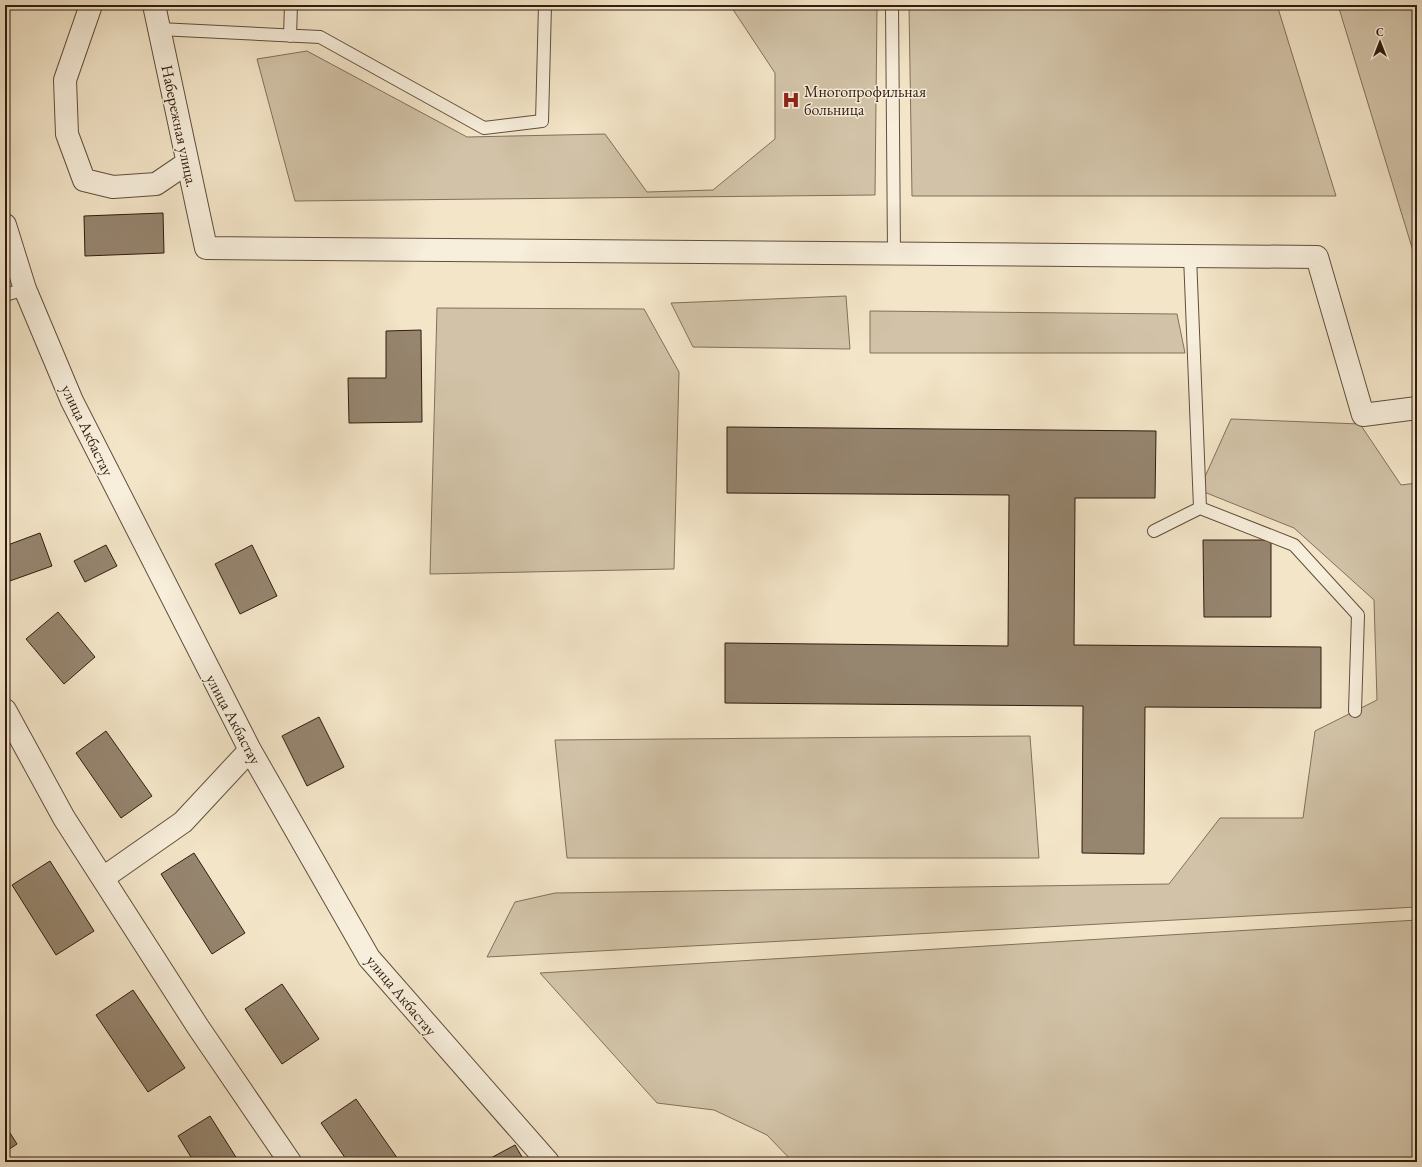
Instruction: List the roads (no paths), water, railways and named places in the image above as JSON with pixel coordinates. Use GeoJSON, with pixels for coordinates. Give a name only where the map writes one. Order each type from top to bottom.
{"type":"FeatureCollection","features":[{"type":"Feature","properties":{"kind":"street"},"geometry":{"type":"LineString","coordinates":[[91,5],[65,80],[67,134],[84,180],[113,187],[156,184],[187,163]]}},
{"type":"Feature","properties":{"kind":"street","name":"Набережная улица."},"geometry":{"type":"LineString","coordinates":[[154,5],[206,248],[894,253]]}},
{"type":"Feature","properties":{"kind":"street","name":"улица Акбастау"},"geometry":{"type":"LineString","coordinates":[[5,225],[15,292],[250,750],[369,958],[548,1162]]}},
{"type":"Feature","properties":{"kind":"street"},"geometry":{"type":"LineString","coordinates":[[894,253],[1317,257],[1363,415],[1417,408]]}},
{"type":"Feature","properties":{"kind":"street"},"geometry":{"type":"LineString","coordinates":[[5,710],[64,818],[198,1027],[290,1162]]}},
{"type":"Feature","properties":{"kind":"street"},"geometry":{"type":"LineString","coordinates":[[103,878],[183,822],[250,750]]}},
{"type":"Feature","properties":{"kind":"lane"},"geometry":{"type":"LineString","coordinates":[[290,36],[291,5]]}},
{"type":"Feature","properties":{"kind":"lane"},"geometry":{"type":"LineString","coordinates":[[159,29],[320,37],[484,128],[542,121],[545,5]]}},
{"type":"Feature","properties":{"kind":"lane"},"geometry":{"type":"LineString","coordinates":[[892,5],[894,253]]}},
{"type":"Feature","properties":{"kind":"lane"},"geometry":{"type":"LineString","coordinates":[[1190,256],[1200,508]]}},
{"type":"Feature","properties":{"kind":"lane"},"geometry":{"type":"LineString","coordinates":[[1154,531],[1200,508],[1294,545],[1358,615],[1355,711]]}},
{"type":"Feature","properties":{"kind":"place","name":"Многопрофильная больница"},"geometry":{"type":"Point","coordinates":[791,100]}}]}
